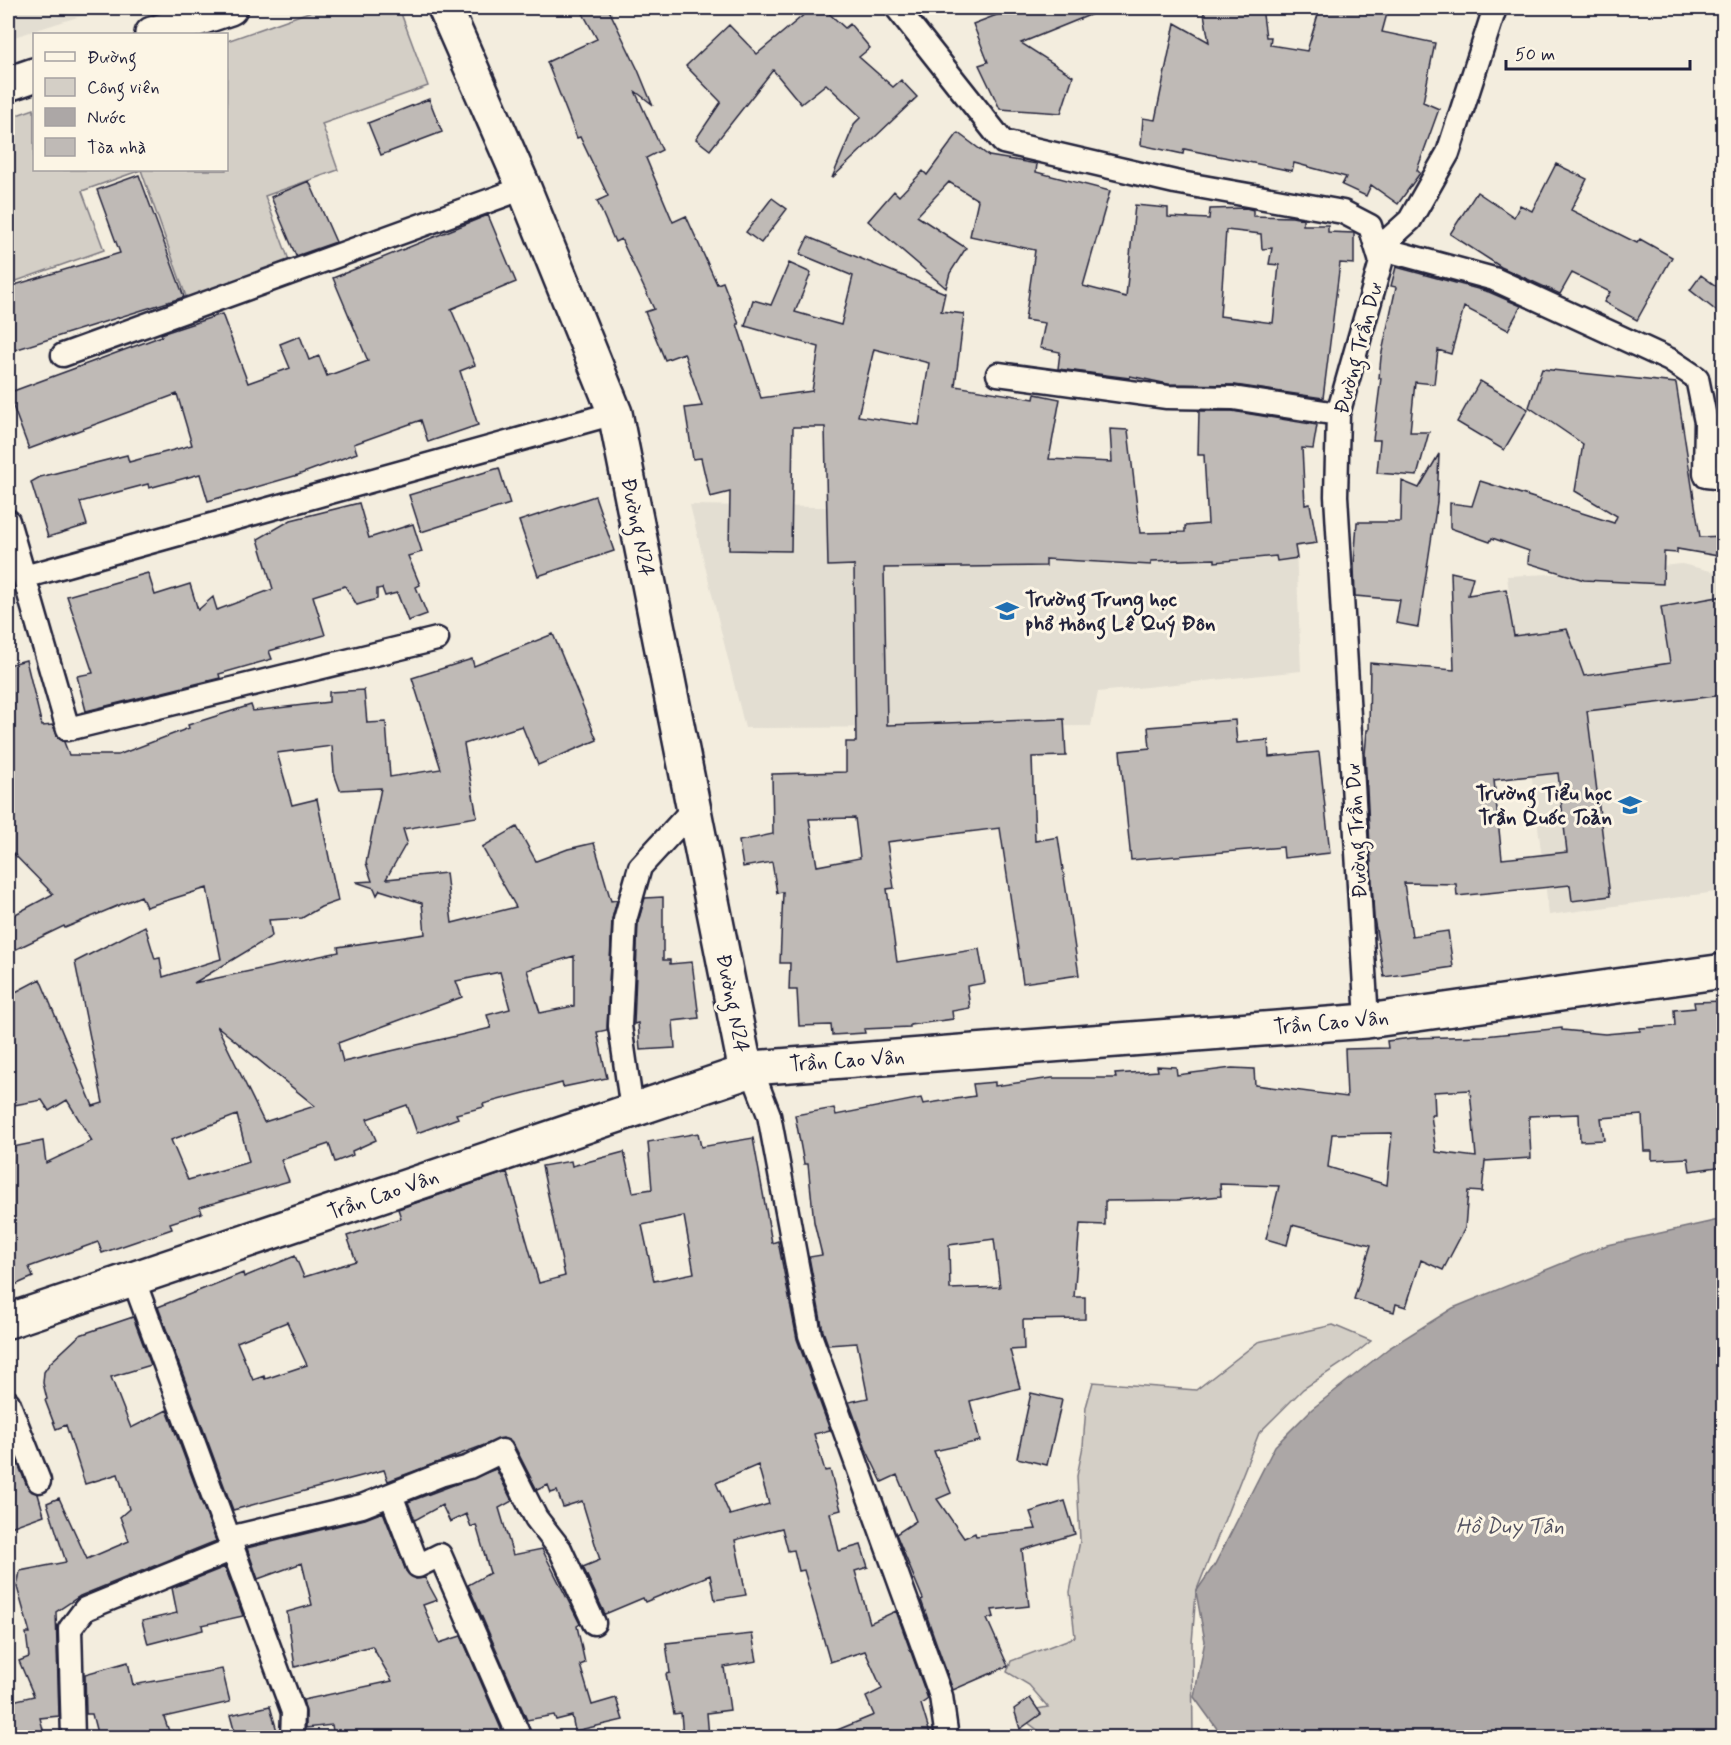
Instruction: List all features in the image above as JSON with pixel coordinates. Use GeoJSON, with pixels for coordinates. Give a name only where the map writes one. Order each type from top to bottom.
{"type":"FeatureCollection","features":[{"type":"Feature","properties":{"kind":"street"},"geometry":{"type":"LineString","coordinates":[[155,33],[230,8]]}},
{"type":"Feature","properties":{"kind":"street","name":"Đường N24"},"geometry":{"type":"LineString","coordinates":[[445,8],[524,188],[615,413],[749,1070]]}},
{"type":"Feature","properties":{"kind":"street"},"geometry":{"type":"LineString","coordinates":[[897,8],[1003,142],[1174,182],[1343,212],[1370,226],[1379,248]]}},
{"type":"Feature","properties":{"kind":"street"},"geometry":{"type":"LineString","coordinates":[[1379,248],[1410,220],[1448,153],[1495,8]]}},
{"type":"Feature","properties":{"kind":"street"},"geometry":{"type":"LineString","coordinates":[[8,84],[33,75]]}},
{"type":"Feature","properties":{"kind":"street"},"geometry":{"type":"LineString","coordinates":[[63,356],[524,188]]}},
{"type":"Feature","properties":{"kind":"street"},"geometry":{"type":"LineString","coordinates":[[1379,248],[1494,279],[1670,360],[1697,378],[1706,422],[1705,473],[1706,476],[1724,478]]}},
{"type":"Feature","properties":{"kind":"street","name":"Đường Trần Dư"},"geometry":{"type":"LineString","coordinates":[[1367,1021],[1336,496],[1338,414],[1381,262],[1379,248]]}},
{"type":"Feature","properties":{"kind":"street"},"geometry":{"type":"LineString","coordinates":[[998,374],[1167,397],[1233,398],[1338,414]]}},
{"type":"Feature","properties":{"kind":"street"},"geometry":{"type":"LineString","coordinates":[[24,577],[615,413]]}},
{"type":"Feature","properties":{"kind":"street"},"geometry":{"type":"LineString","coordinates":[[8,521],[68,729],[437,639]]}},
{"type":"Feature","properties":{"kind":"street"},"geometry":{"type":"LineString","coordinates":[[632,1110],[620,1026],[625,920],[640,867],[694,808]]}},
{"type":"Feature","properties":{"kind":"street","name":"Trần Cao Vân"},"geometry":{"type":"LineString","coordinates":[[8,1321],[749,1070],[1367,1021],[1724,971]]}},
{"type":"Feature","properties":{"kind":"street"},"geometry":{"type":"LineString","coordinates":[[749,1070],[769,1114],[810,1335],[941,1696],[947,1737]]}},
{"type":"Feature","properties":{"kind":"street"},"geometry":{"type":"LineString","coordinates":[[133,1278],[293,1712],[292,1737]]}},
{"type":"Feature","properties":{"kind":"street"},"geometry":{"type":"LineString","coordinates":[[8,1402],[39,1481]]}},
{"type":"Feature","properties":{"kind":"street"},"geometry":{"type":"LineString","coordinates":[[73,1737],[70,1629],[85,1609],[231,1544],[362,1506],[440,1474],[469,1467],[502,1451],[536,1518],[560,1549],[594,1623]]}},
{"type":"Feature","properties":{"kind":"street"},"geometry":{"type":"LineString","coordinates":[[391,1495],[418,1566],[440,1555],[520,1737]]}},
{"type":"Feature","properties":{"kind":"shaded area"},"geometry":{"type":"Polygon","coordinates":[[[8,8],[106,8],[8,39],[8,8]]]}},
{"type":"Feature","properties":{"kind":"shaded area","name":"Trường Trung học phổ thông Lê Quý Đôn"},"geometry":{"type":"Polygon","coordinates":[[[690,505],[1064,511],[1066,550],[1296,548],[1301,671],[1098,692],[1091,726],[745,728],[690,505]]]}},
{"type":"Feature","properties":{"kind":"shaded area","name":"Trường Tiểu học Trần Quốc Toản"},"geometry":{"type":"Polygon","coordinates":[[[1682,564],[1723,574],[1723,891],[1549,915],[1507,576],[1595,572],[1682,564]]]}},
{"type":"Feature","properties":{"kind":"green space"},"geometry":{"type":"Polygon","coordinates":[[[320,8],[399,8],[428,86],[322,124],[338,170],[265,196],[292,268],[189,305],[141,171],[228,171],[228,41],[320,8]]]}},
{"type":"Feature","properties":{"kind":"green space"},"geometry":{"type":"Polygon","coordinates":[[[33,109],[33,171],[138,171],[82,191],[104,250],[8,284],[8,118],[33,109]]]}},
{"type":"Feature","properties":{"kind":"green space"},"geometry":{"type":"Polygon","coordinates":[[[1333,1325],[1371,1341],[1303,1389],[1259,1433],[1196,1592],[1192,1643],[1193,1737],[1047,1737],[1015,1713],[1048,1707],[1029,1685],[1007,1672],[1011,1661],[1075,1637],[1070,1592],[1080,1541],[1077,1476],[1083,1446],[1086,1407],[1093,1382],[1196,1390],[1258,1342],[1333,1325]]]}},
{"type":"Feature","properties":{"kind":"water","name":"Hồ Duy Tân"},"geometry":{"type":"Polygon","coordinates":[[[1723,1219],[1723,1737],[1223,1737],[1194,1697],[1205,1641],[1196,1592],[1215,1564],[1275,1446],[1312,1409],[1389,1348],[1453,1308],[1607,1245],[1723,1219]]]}},
{"type":"Feature","properties":{"kind":"building"},"geometry":{"type":"Polygon","coordinates":[[[580,8],[608,8],[638,70],[652,104],[635,91],[662,150],[646,158],[673,222],[686,216],[717,284],[723,282],[739,324],[737,324],[761,398],[812,391],[819,347],[745,326],[753,300],[771,305],[789,263],[811,273],[795,312],[841,325],[853,276],[800,254],[808,237],[945,293],[941,311],[964,314],[955,386],[1034,399],[1035,394],[1060,399],[1049,459],[1112,462],[1110,429],[1128,430],[1140,533],[1185,532],[1185,526],[1208,524],[1204,455],[1198,455],[1199,411],[1232,411],[1317,425],[1313,449],[1302,448],[1305,505],[1310,504],[1317,543],[1295,546],[1297,558],[1277,561],[1276,556],[1215,562],[1215,559],[1151,561],[1151,565],[1046,559],[1046,566],[884,568],[887,725],[1064,719],[1066,756],[1032,757],[1035,841],[1058,837],[1079,975],[1023,983],[1000,828],[887,842],[894,888],[887,889],[897,962],[979,949],[985,983],[967,986],[970,1008],[952,1011],[953,1019],[910,1025],[910,1027],[864,1029],[865,1033],[832,1035],[831,1025],[799,1026],[797,990],[789,990],[790,963],[780,963],[783,892],[777,893],[772,862],[743,867],[739,841],[773,834],[772,774],[846,772],[846,742],[856,742],[854,565],[828,566],[825,427],[793,427],[791,551],[729,550],[730,492],[710,497],[701,458],[693,459],[685,408],[702,406],[684,353],[665,360],[645,312],[654,309],[621,239],[615,242],[597,201],[608,196],[580,137],[577,138],[547,62],[597,39],[580,8]],[[874,349],[858,416],[919,425],[929,363],[874,349]],[[855,818],[809,819],[817,866],[860,858],[855,818]]]}},
{"type":"Feature","properties":{"kind":"building"},"geometry":{"type":"Polygon","coordinates":[[[812,8],[823,8],[845,28],[850,24],[870,48],[859,57],[893,87],[901,80],[917,97],[832,178],[855,123],[861,117],[826,84],[801,104],[773,70],[710,150],[696,139],[721,102],[686,66],[729,25],[757,54],[812,8]]]}},
{"type":"Feature","properties":{"kind":"building"},"geometry":{"type":"Polygon","coordinates":[[[1015,8],[1107,8],[1021,43],[1073,76],[1061,113],[1000,109],[979,65],[988,62],[973,24],[1015,8]]]}},
{"type":"Feature","properties":{"kind":"building"},"geometry":{"type":"Polygon","coordinates":[[[1203,8],[1262,8],[1266,37],[1271,37],[1270,45],[1307,51],[1320,8],[1388,10],[1382,32],[1435,43],[1423,102],[1439,109],[1417,170],[1420,173],[1398,204],[1371,185],[1366,196],[1342,185],[1346,177],[1294,163],[1292,171],[1184,149],[1183,154],[1141,145],[1143,118],[1155,120],[1175,23],[1209,42],[1203,8]]]}},
{"type":"Feature","properties":{"kind":"building"},"geometry":{"type":"Polygon","coordinates":[[[429,99],[442,132],[381,155],[368,123],[429,99]]]}},
{"type":"Feature","properties":{"kind":"building"},"geometry":{"type":"Polygon","coordinates":[[[958,133],[989,156],[1037,164],[1036,172],[1110,191],[1083,286],[1126,297],[1135,205],[1168,208],[1168,217],[1209,219],[1210,209],[1246,208],[1253,210],[1253,216],[1292,217],[1303,219],[1303,225],[1328,225],[1328,232],[1354,233],[1354,264],[1340,263],[1323,398],[1235,385],[1168,384],[1130,376],[1130,378],[1058,369],[1060,352],[1040,348],[1045,323],[1025,320],[1035,250],[970,236],[978,200],[949,182],[917,216],[966,248],[950,273],[946,288],[868,221],[894,191],[899,196],[923,171],[927,175],[958,133]],[[1226,230],[1220,316],[1273,323],[1279,265],[1269,264],[1272,248],[1262,249],[1261,234],[1226,230]]]}},
{"type":"Feature","properties":{"kind":"building"},"geometry":{"type":"Polygon","coordinates":[[[1556,164],[1587,179],[1571,210],[1637,243],[1640,239],[1672,257],[1637,320],[1604,302],[1610,292],[1572,273],[1560,294],[1501,267],[1450,234],[1477,192],[1514,217],[1520,205],[1532,211],[1556,164]]]}},
{"type":"Feature","properties":{"kind":"building"},"geometry":{"type":"Polygon","coordinates":[[[139,175],[184,297],[8,352],[8,287],[120,253],[97,190],[139,175]]]}},
{"type":"Feature","properties":{"kind":"building"},"geometry":{"type":"Polygon","coordinates":[[[309,181],[336,242],[296,256],[271,197],[309,181]]]}},
{"type":"Feature","properties":{"kind":"building"},"geometry":{"type":"Polygon","coordinates":[[[772,198],[787,209],[761,243],[746,232],[772,198]]]}},
{"type":"Feature","properties":{"kind":"building"},"geometry":{"type":"Polygon","coordinates":[[[488,215],[516,282],[451,309],[475,365],[460,371],[478,425],[428,442],[421,420],[354,444],[357,453],[298,475],[208,501],[200,474],[149,488],[148,484],[80,502],[87,525],[48,537],[31,482],[40,477],[127,455],[129,462],[192,445],[177,394],[29,449],[8,393],[162,336],[161,334],[222,314],[248,383],[290,368],[280,344],[300,336],[309,360],[319,356],[327,376],[368,361],[333,278],[488,215]]]}},
{"type":"Feature","properties":{"kind":"building"},"geometry":{"type":"Polygon","coordinates":[[[1396,267],[1489,292],[1521,306],[1508,330],[1464,307],[1451,354],[1438,350],[1434,384],[1415,382],[1410,432],[1429,432],[1417,476],[1377,473],[1380,440],[1373,440],[1381,378],[1379,378],[1381,357],[1396,287],[1391,286],[1396,267]]]}},
{"type":"Feature","properties":{"kind":"building"},"geometry":{"type":"Polygon","coordinates":[[[1701,275],[1724,292],[1724,317],[1690,290],[1701,275]]]}},
{"type":"Feature","properties":{"kind":"building"},"geometry":{"type":"Polygon","coordinates":[[[1542,369],[1676,383],[1700,537],[1724,536],[1724,557],[1677,549],[1677,553],[1664,552],[1663,584],[1584,580],[1528,563],[1529,551],[1492,538],[1490,542],[1450,528],[1450,503],[1472,506],[1480,481],[1614,523],[1617,516],[1575,491],[1583,444],[1529,407],[1542,369]]]}},
{"type":"Feature","properties":{"kind":"building"},"geometry":{"type":"Polygon","coordinates":[[[1480,381],[1528,409],[1504,450],[1457,422],[1480,381]]]}},
{"type":"Feature","properties":{"kind":"building"},"geometry":{"type":"Polygon","coordinates":[[[1439,454],[1437,502],[1418,627],[1396,623],[1400,600],[1355,596],[1354,566],[1357,522],[1401,522],[1402,481],[1419,488],[1439,454]]]}},
{"type":"Feature","properties":{"kind":"building"},"geometry":{"type":"Polygon","coordinates":[[[499,468],[510,504],[421,532],[409,495],[499,468]]]}},
{"type":"Feature","properties":{"kind":"building"},"geometry":{"type":"Polygon","coordinates":[[[595,496],[614,551],[538,576],[519,521],[595,496]]]}},
{"type":"Feature","properties":{"kind":"building"},"geometry":{"type":"Polygon","coordinates":[[[359,503],[369,538],[413,524],[422,552],[408,556],[420,585],[416,587],[427,614],[408,621],[397,593],[385,596],[382,588],[377,589],[377,599],[357,605],[345,586],[313,596],[325,635],[269,651],[272,659],[219,674],[220,678],[86,711],[77,676],[93,673],[67,596],[148,573],[155,595],[190,584],[198,610],[213,597],[217,610],[273,589],[258,539],[291,520],[359,503]]]}},
{"type":"Feature","properties":{"kind":"building"},"geometry":{"type":"Polygon","coordinates":[[[1451,572],[1473,577],[1468,595],[1506,589],[1514,636],[1567,629],[1584,676],[1670,663],[1661,607],[1724,596],[1724,695],[1587,711],[1610,896],[1572,901],[1570,885],[1457,896],[1456,884],[1404,883],[1412,936],[1448,931],[1453,967],[1384,977],[1374,918],[1365,754],[1367,730],[1369,730],[1370,663],[1454,670],[1451,572]],[[1558,773],[1494,780],[1502,859],[1567,852],[1558,773]]]}},
{"type":"Feature","properties":{"kind":"building"},"geometry":{"type":"Polygon","coordinates":[[[553,634],[597,740],[538,765],[522,726],[464,744],[477,817],[403,829],[407,842],[386,879],[446,873],[452,923],[516,907],[482,847],[517,827],[536,861],[568,849],[594,843],[611,901],[617,900],[612,919],[607,1030],[597,1032],[607,1078],[563,1087],[562,1083],[483,1104],[484,1107],[456,1114],[458,1118],[417,1133],[407,1105],[367,1119],[376,1140],[352,1151],[353,1155],[335,1162],[329,1144],[281,1160],[289,1181],[200,1207],[202,1213],[170,1223],[172,1229],[102,1253],[98,1242],[29,1267],[33,1277],[8,1288],[8,1148],[43,1141],[46,1163],[92,1141],[67,1100],[49,1111],[42,1100],[8,1106],[8,996],[40,979],[93,1106],[103,1103],[75,962],[145,926],[155,959],[160,958],[163,977],[221,959],[207,888],[146,907],[141,896],[65,928],[64,926],[8,953],[8,918],[53,894],[8,848],[8,665],[26,660],[42,726],[53,725],[69,755],[118,755],[189,728],[188,725],[251,705],[253,711],[329,702],[329,692],[364,690],[367,723],[386,722],[390,777],[441,769],[412,678],[472,659],[474,666],[553,634]],[[332,746],[277,753],[292,805],[317,799],[338,901],[321,907],[302,918],[269,920],[272,936],[194,983],[339,952],[338,947],[425,934],[422,903],[380,890],[377,895],[374,888],[356,882],[372,881],[366,863],[381,788],[340,790],[334,773],[332,746]],[[574,956],[527,970],[540,1013],[574,1006],[574,956]],[[500,972],[456,981],[462,997],[338,1043],[343,1062],[491,1028],[487,1015],[510,1009],[500,972]],[[217,1026],[264,1122],[315,1106],[217,1026]],[[237,1115],[171,1140],[188,1180],[249,1162],[237,1115]]]}},
{"type":"Feature","properties":{"kind":"building"},"geometry":{"type":"Polygon","coordinates":[[[1235,720],[1237,743],[1268,740],[1269,757],[1319,752],[1330,853],[1284,858],[1283,847],[1131,860],[1120,751],[1150,748],[1148,727],[1235,720]]]}},
{"type":"Feature","properties":{"kind":"building"},"geometry":{"type":"Polygon","coordinates":[[[663,897],[663,960],[670,960],[670,964],[692,962],[699,1018],[673,1021],[675,1048],[640,1050],[638,1023],[634,1024],[638,922],[645,898],[663,897]]]}},
{"type":"Feature","properties":{"kind":"building"},"geometry":{"type":"Polygon","coordinates":[[[1724,1001],[1724,1166],[1690,1171],[1688,1158],[1652,1160],[1652,1151],[1644,1151],[1642,1115],[1601,1118],[1604,1140],[1580,1141],[1579,1114],[1529,1116],[1531,1158],[1485,1161],[1482,1192],[1468,1191],[1465,1228],[1443,1270],[1421,1260],[1406,1307],[1396,1304],[1394,1312],[1354,1299],[1371,1245],[1292,1225],[1287,1245],[1266,1239],[1279,1186],[1220,1184],[1221,1196],[1177,1200],[1105,1201],[1105,1225],[1080,1224],[1074,1297],[1085,1297],[1085,1319],[1023,1320],[1024,1349],[1010,1350],[1020,1388],[970,1401],[980,1441],[934,1451],[951,1493],[937,1499],[964,1538],[975,1533],[976,1536],[1036,1529],[1030,1512],[1065,1501],[1075,1534],[1022,1550],[1029,1606],[992,1610],[994,1617],[987,1619],[1008,1666],[953,1690],[921,1600],[923,1599],[896,1534],[916,1521],[897,1475],[882,1482],[866,1449],[849,1402],[868,1398],[857,1343],[828,1345],[823,1331],[809,1257],[822,1255],[814,1222],[808,1164],[804,1164],[795,1115],[834,1108],[836,1115],[921,1098],[923,1104],[975,1096],[973,1084],[995,1082],[995,1086],[1052,1078],[1116,1078],[1115,1074],[1158,1071],[1157,1066],[1176,1067],[1177,1075],[1232,1068],[1254,1069],[1255,1085],[1347,1097],[1345,1049],[1388,1048],[1387,1041],[1412,1038],[1484,1036],[1562,1028],[1562,1030],[1605,1034],[1640,1031],[1640,1028],[1675,1026],[1674,1010],[1695,1008],[1694,1002],[1724,1001]],[[1470,1090],[1434,1092],[1435,1115],[1431,1115],[1436,1152],[1476,1157],[1470,1090]],[[1392,1133],[1332,1134],[1328,1167],[1387,1185],[1392,1133]],[[994,1239],[949,1245],[950,1289],[1000,1287],[994,1239]]]}},
{"type":"Feature","properties":{"kind":"building"},"geometry":{"type":"Polygon","coordinates":[[[698,1133],[701,1147],[753,1138],[772,1243],[778,1241],[797,1339],[830,1430],[814,1434],[825,1471],[830,1470],[841,1510],[830,1513],[839,1551],[861,1545],[868,1567],[855,1571],[870,1623],[896,1611],[928,1699],[921,1704],[931,1737],[820,1737],[874,1715],[866,1697],[882,1689],[865,1651],[830,1662],[804,1570],[799,1571],[794,1550],[788,1551],[782,1528],[735,1540],[746,1595],[715,1600],[710,1575],[645,1602],[643,1598],[605,1614],[583,1567],[600,1560],[582,1501],[563,1507],[557,1491],[551,1493],[548,1485],[537,1490],[514,1445],[503,1438],[388,1481],[384,1470],[233,1510],[158,1307],[243,1273],[244,1277],[295,1256],[304,1277],[356,1261],[347,1236],[401,1218],[398,1209],[507,1172],[539,1283],[565,1276],[542,1166],[571,1161],[572,1166],[624,1152],[633,1192],[652,1189],[648,1142],[698,1133]],[[684,1216],[642,1225],[654,1281],[694,1273],[684,1216]],[[287,1322],[237,1342],[253,1380],[264,1376],[265,1379],[307,1365],[287,1322]],[[758,1465],[716,1483],[730,1515],[769,1504],[758,1465]]]}},
{"type":"Feature","properties":{"kind":"building"},"geometry":{"type":"Polygon","coordinates":[[[133,1317],[151,1365],[111,1377],[131,1428],[167,1410],[216,1541],[80,1596],[56,1612],[59,1716],[40,1718],[45,1737],[8,1737],[8,1702],[34,1696],[19,1661],[29,1657],[26,1633],[30,1633],[17,1587],[20,1571],[66,1562],[47,1503],[59,1498],[87,1559],[129,1541],[120,1517],[129,1509],[118,1474],[85,1484],[66,1425],[56,1429],[45,1400],[47,1399],[43,1383],[44,1372],[50,1363],[80,1335],[133,1317]]]}},
{"type":"Feature","properties":{"kind":"building"},"geometry":{"type":"Polygon","coordinates":[[[1031,1393],[1062,1400],[1047,1465],[1017,1458],[1031,1393]]]}},
{"type":"Feature","properties":{"kind":"building"},"geometry":{"type":"Polygon","coordinates":[[[16,1459],[27,1486],[38,1494],[44,1515],[8,1528],[8,1462],[16,1459]]]}},
{"type":"Feature","properties":{"kind":"building"},"geometry":{"type":"Polygon","coordinates":[[[496,1469],[512,1501],[499,1508],[513,1555],[542,1549],[580,1624],[577,1626],[585,1663],[580,1665],[592,1705],[616,1698],[623,1720],[575,1731],[572,1716],[556,1720],[554,1715],[527,1720],[468,1585],[490,1573],[476,1525],[471,1527],[466,1514],[450,1522],[442,1505],[415,1520],[408,1502],[496,1469]]]}},
{"type":"Feature","properties":{"kind":"building"},"geometry":{"type":"Polygon","coordinates":[[[383,1512],[406,1571],[416,1579],[425,1578],[437,1600],[423,1605],[439,1643],[461,1636],[502,1731],[499,1732],[501,1737],[334,1737],[332,1725],[306,1728],[303,1700],[392,1681],[372,1646],[295,1667],[287,1612],[312,1605],[302,1563],[258,1579],[247,1548],[365,1519],[383,1512]]]}},
{"type":"Feature","properties":{"kind":"building"},"geometry":{"type":"Polygon","coordinates":[[[225,1567],[243,1616],[202,1625],[203,1630],[148,1644],[142,1621],[177,1613],[172,1588],[225,1567]]]}},
{"type":"Feature","properties":{"kind":"building"},"geometry":{"type":"Polygon","coordinates":[[[752,1634],[757,1661],[724,1667],[730,1710],[707,1713],[709,1737],[683,1737],[681,1713],[674,1714],[666,1674],[670,1673],[666,1643],[752,1634]]]}},
{"type":"Feature","properties":{"kind":"building"},"geometry":{"type":"Polygon","coordinates":[[[128,1662],[133,1685],[222,1669],[230,1702],[164,1717],[171,1737],[98,1737],[92,1714],[86,1714],[85,1674],[128,1662]]]}},
{"type":"Feature","properties":{"kind":"building"},"geometry":{"type":"Polygon","coordinates":[[[1030,1698],[1041,1714],[1020,1729],[1014,1709],[1030,1698]]]}},
{"type":"Feature","properties":{"kind":"building"},"geometry":{"type":"Polygon","coordinates":[[[270,1706],[277,1731],[254,1732],[253,1737],[236,1737],[230,1715],[270,1706]]]}},
{"type":"Feature","properties":{"kind":"place","name":"Trường Trung học phổ thông Lê Quý Đôn"},"geometry":{"type":"Point","coordinates":[1007,611]}},
{"type":"Feature","properties":{"kind":"place","name":"Trường Tiểu học Trần Quốc Toản"},"geometry":{"type":"Point","coordinates":[1630,805]}}]}
